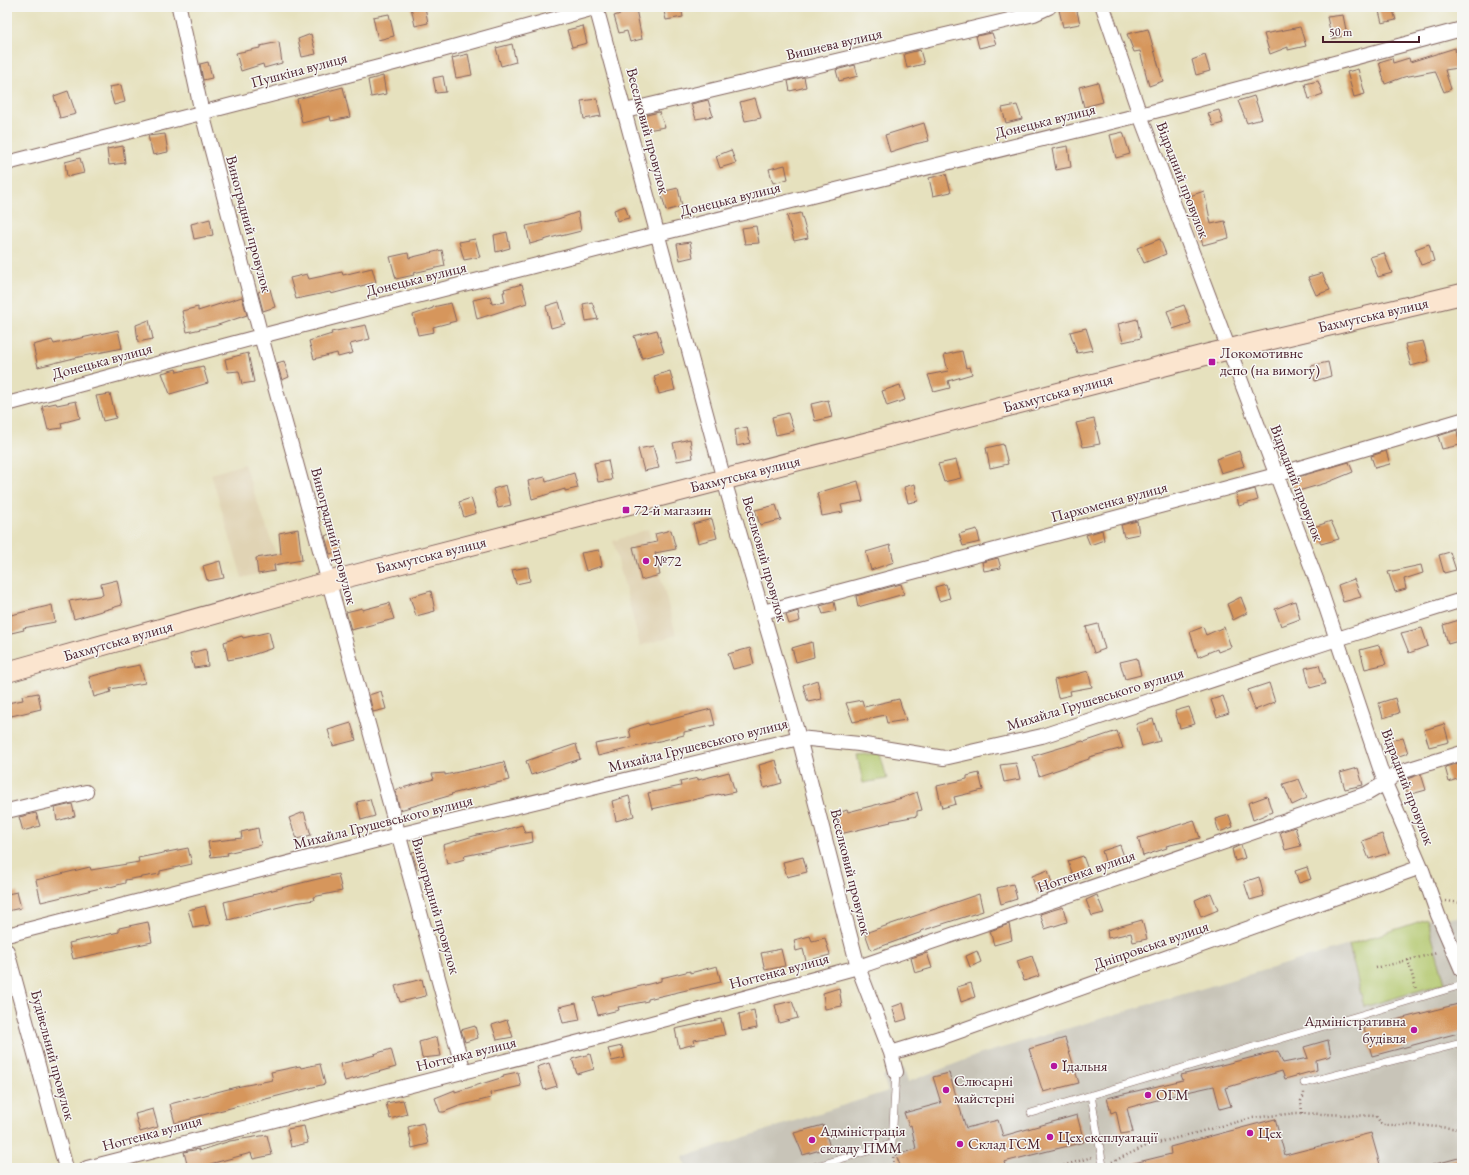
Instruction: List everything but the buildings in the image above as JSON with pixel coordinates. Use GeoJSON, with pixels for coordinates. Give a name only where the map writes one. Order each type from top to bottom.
{"type":"FeatureCollection","features":[{"type":"Feature","properties":{"kind":"street","name":"Виноградний провулок"},"geometry":{"type":"LineString","coordinates":[[179,7],[202,113],[261,336],[464,1072]]}},
{"type":"Feature","properties":{"kind":"street","name":"Пушкіна вулиця"},"geometry":{"type":"LineString","coordinates":[[7,163],[409,59],[597,7]]}},
{"type":"Feature","properties":{"kind":"street","name":"Веселковий провулок"},"geometry":{"type":"LineString","coordinates":[[597,7],[724,480],[799,738],[858,967],[891,1053],[896,1072]]}},
{"type":"Feature","properties":{"kind":"street","name":"Вишнева вулиця"},"geometry":{"type":"LineString","coordinates":[[625,111],[1034,14],[1049,7]]}},
{"type":"Feature","properties":{"kind":"street","name":"Відрадний провулок"},"geometry":{"type":"LineString","coordinates":[[1103,7],[1140,115],[1321,592],[1385,782],[1438,915],[1462,970]]}},
{"type":"Feature","properties":{"kind":"street","name":"Донецька вулиця"},"geometry":{"type":"LineString","coordinates":[[7,404],[261,336],[658,234],[1140,115],[1462,29]]}},
{"type":"Feature","properties":{"kind":"street","name":"Бахмутська вулиця"},"geometry":{"type":"LineString","coordinates":[[7,672],[328,582],[1229,349],[1462,294]]}},
{"type":"Feature","properties":{"kind":"street","name":"Пархоменка вулиця"},"geometry":{"type":"LineString","coordinates":[[763,612],[1276,475],[1462,420]]}},
{"type":"Feature","properties":{"kind":"street","name":"Михайла Грушевського вулиця"},"geometry":{"type":"LineString","coordinates":[[7,935],[398,835],[799,738],[859,744],[944,758],[1042,736],[1337,639],[1462,600]]}},
{"type":"Feature","properties":{"kind":"street","name":"Ногтенка вулиця"},"geometry":{"type":"LineString","coordinates":[[87,1168],[464,1072],[858,967],[1368,793],[1397,773],[1462,753]]}},
{"type":"Feature","properties":{"kind":"street"},"geometry":{"type":"LineString","coordinates":[[7,811],[86,792]]}},
{"type":"Feature","properties":{"kind":"street","name":"Дніпровська вулиця"},"geometry":{"type":"LineString","coordinates":[[891,1053],[942,1037],[1420,867]]}},
{"type":"Feature","properties":{"kind":"street","name":"Будівельний провулок"},"geometry":{"type":"LineString","coordinates":[[7,951],[66,1168]]}},
{"type":"Feature","properties":{"kind":"lane"},"geometry":{"type":"LineString","coordinates":[[1031,1113],[1462,986]]}},
{"type":"Feature","properties":{"kind":"lane"},"geometry":{"type":"LineString","coordinates":[[1304,1083],[1462,1043]]}},
{"type":"Feature","properties":{"kind":"lane"},"geometry":{"type":"LineString","coordinates":[[810,1168],[892,1144],[896,1072]]}},
{"type":"Feature","properties":{"kind":"lane"},"geometry":{"type":"LineString","coordinates":[[1091,1095],[1103,1166]]}},
{"type":"Feature","properties":{"kind":"path"},"geometry":{"type":"LineString","coordinates":[[1376,968],[1437,953]]}},
{"type":"Feature","properties":{"kind":"path"},"geometry":{"type":"LineString","coordinates":[[1408,960],[1417,991]]}},
{"type":"Feature","properties":{"kind":"path"},"geometry":{"type":"LineString","coordinates":[[1302,1113],[1301,1102],[1304,1095],[1304,1083]]}},
{"type":"Feature","properties":{"kind":"path"},"geometry":{"type":"LineString","coordinates":[[1103,1166],[1146,1146],[1252,1118],[1302,1113],[1376,1116],[1382,1125],[1415,1125],[1462,1129]]}},
{"type":"Feature","properties":{"kind":"path"},"geometry":{"type":"LineString","coordinates":[[892,1144],[894,1168]]}},
{"type":"Feature","properties":{"kind":"path"},"geometry":{"type":"LineString","coordinates":[[1056,1168],[1102,1155]]}},
{"type":"Feature","properties":{"kind":"shaded area"},"geometry":{"type":"Polygon","coordinates":[[[244,464],[281,568],[242,578],[211,474],[244,464]]]}},
{"type":"Feature","properties":{"kind":"shaded area"},"geometry":{"type":"Polygon","coordinates":[[[648,529],[676,635],[640,646],[613,541],[648,529]]]}},
{"type":"Feature","properties":{"kind":"shaded area"},"geometry":{"type":"Polygon","coordinates":[[[1462,917],[1462,1168],[686,1168],[683,1157],[888,1091],[883,1077],[904,1068],[908,1082],[978,1055],[1349,945],[1427,919],[1462,917]]]}},
{"type":"Feature","properties":{"kind":"green space"},"geometry":{"type":"Polygon","coordinates":[[[880,753],[887,779],[863,783],[857,755],[880,753]]]}},
{"type":"Feature","properties":{"kind":"green space"},"geometry":{"type":"Polygon","coordinates":[[[1427,919],[1445,983],[1364,1007],[1349,945],[1427,919]]]}},
{"type":"Feature","properties":{"kind":"place","name":"Локомотивне депо (на вимогу)"},"geometry":{"type":"Point","coordinates":[1212,362]}},
{"type":"Feature","properties":{"kind":"place","name":"72-й магазин"},"geometry":{"type":"Point","coordinates":[626,510]}},
{"type":"Feature","properties":{"kind":"place","name":"№72"},"geometry":{"type":"Point","coordinates":[646,561]}},
{"type":"Feature","properties":{"kind":"place","name":"Адміністративна будівля"},"geometry":{"type":"Point","coordinates":[1414,1030]}},
{"type":"Feature","properties":{"kind":"place","name":"Їдальня"},"geometry":{"type":"Point","coordinates":[1054,1066]}},
{"type":"Feature","properties":{"kind":"place","name":"Слюсарні майстерні"},"geometry":{"type":"Point","coordinates":[946,1090]}},
{"type":"Feature","properties":{"kind":"place","name":"ОГМ"},"geometry":{"type":"Point","coordinates":[1148,1095]}},
{"type":"Feature","properties":{"kind":"place","name":"Цех"},"geometry":{"type":"Point","coordinates":[1250,1133]}},
{"type":"Feature","properties":{"kind":"place","name":"Цех експлуатації"},"geometry":{"type":"Point","coordinates":[1050,1137]}},
{"type":"Feature","properties":{"kind":"place","name":"Адміністрація складу ПММ"},"geometry":{"type":"Point","coordinates":[812,1140]}},
{"type":"Feature","properties":{"kind":"place","name":"Склад ГСМ"},"geometry":{"type":"Point","coordinates":[960,1144]}}]}
